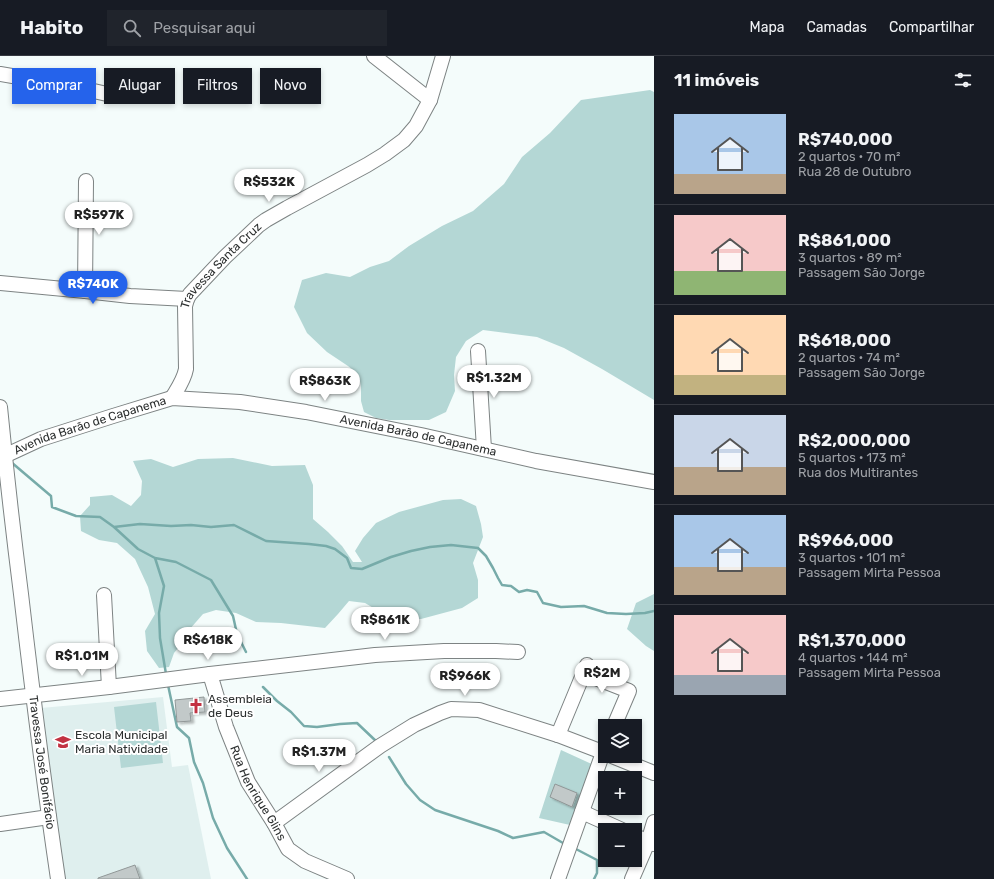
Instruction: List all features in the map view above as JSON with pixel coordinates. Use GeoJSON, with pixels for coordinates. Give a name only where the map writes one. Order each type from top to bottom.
{"type":"FeatureCollection","features":[{"type":"Feature","properties":{"kind":"street"},"geometry":{"type":"LineString","coordinates":[[374,56],[430,100]]}},
{"type":"Feature","properties":{"kind":"street","name":"Travessa Santa Cruz"},"geometry":{"type":"LineString","coordinates":[[172,398],[184,378],[186,369],[185,312],[187,299],[190,294],[225,257],[262,222],[367,166],[404,140],[416,126],[430,100],[443,56]]}},
{"type":"Feature","properties":{"kind":"street"},"geometry":{"type":"LineString","coordinates":[[0,74],[104,93]]}},
{"type":"Feature","properties":{"kind":"street"},"geometry":{"type":"LineString","coordinates":[[85,291],[86,181]]}},
{"type":"Feature","properties":{"kind":"street"},"geometry":{"type":"LineString","coordinates":[[0,284],[130,296],[187,299]]}},
{"type":"Feature","properties":{"kind":"street"},"geometry":{"type":"LineString","coordinates":[[478,351],[484,449]]}},
{"type":"Feature","properties":{"kind":"street","name":"Avenida Barão de Capanema"},"geometry":{"type":"LineString","coordinates":[[2,457],[41,439],[172,398],[240,402],[306,412],[421,435],[536,461],[654,482]]}},
{"type":"Feature","properties":{"kind":"street","name":"Travessa José Bonifácio"},"geometry":{"type":"LineString","coordinates":[[0,407],[2,457],[58,879]]}},
{"type":"Feature","properties":{"kind":"street"},"geometry":{"type":"LineString","coordinates":[[104,595],[109,687]]}},
{"type":"Feature","properties":{"kind":"street"},"geometry":{"type":"LineString","coordinates":[[0,699],[375,655],[450,650],[496,650],[518,652]]}},
{"type":"Feature","properties":{"kind":"street"},"geometry":{"type":"LineString","coordinates":[[558,735],[585,668],[630,691],[617,719]]}},
{"type":"Feature","properties":{"kind":"street","name":"Rua Henrique Glins"},"geometry":{"type":"LineString","coordinates":[[210,674],[226,727],[248,782],[274,823],[288,849],[305,861],[347,879]]}},
{"type":"Feature","properties":{"kind":"street"},"geometry":{"type":"LineString","coordinates":[[274,823],[367,754],[414,725],[451,709],[479,710],[598,749]]}},
{"type":"Feature","properties":{"kind":"street"},"geometry":{"type":"LineString","coordinates":[[561,878],[582,812],[602,763]]}},
{"type":"Feature","properties":{"kind":"street"},"geometry":{"type":"LineString","coordinates":[[631,763],[654,773]]}},
{"type":"Feature","properties":{"kind":"street"},"geometry":{"type":"LineString","coordinates":[[582,812],[606,823]]}},
{"type":"Feature","properties":{"kind":"street"},"geometry":{"type":"LineString","coordinates":[[0,824],[49,817]]}},
{"type":"Feature","properties":{"kind":"street"},"geometry":{"type":"LineString","coordinates":[[632,879],[651,843],[654,822]]}},
{"type":"Feature","properties":{"kind":"shaded area"},"geometry":{"type":"Polygon","coordinates":[[[650,90],[654,92],[654,400],[564,348],[537,337],[483,330],[466,341],[456,357],[454,375],[455,391],[446,412],[429,420],[389,420],[376,418],[364,412],[361,401],[359,375],[327,352],[307,333],[294,307],[302,280],[326,273],[350,277],[370,267],[389,261],[409,246],[442,226],[473,211],[504,184],[522,157],[550,133],[581,100],[650,90]]]}},
{"type":"Feature","properties":{"kind":"shaded area"},"geometry":{"type":"Polygon","coordinates":[[[233,458],[272,466],[305,465],[313,485],[313,519],[342,546],[353,562],[362,562],[355,551],[363,538],[376,523],[399,512],[443,500],[461,499],[476,506],[483,537],[473,563],[478,580],[478,598],[462,608],[421,619],[387,616],[365,603],[349,601],[325,628],[256,622],[236,613],[216,610],[203,614],[189,630],[183,642],[174,653],[169,667],[159,668],[147,651],[145,631],[155,614],[148,587],[135,559],[117,543],[99,540],[81,531],[80,516],[90,505],[90,497],[112,495],[131,506],[141,495],[142,481],[133,461],[151,459],[173,467],[198,459],[233,458]]]}},
{"type":"Feature","properties":{"kind":"shaded area"},"geometry":{"type":"Polygon","coordinates":[[[654,594],[654,651],[627,629],[636,603],[654,594]]]}},
{"type":"Feature","properties":{"kind":"shaded area"},"geometry":{"type":"Polygon","coordinates":[[[163,697],[172,767],[188,765],[211,879],[65,879],[41,708],[163,697]]]}},
{"type":"Feature","properties":{"kind":"shaded area"},"geometry":{"type":"Polygon","coordinates":[[[156,702],[163,763],[121,768],[114,707],[156,702]]]}},
{"type":"Feature","properties":{"kind":"shaded area"},"geometry":{"type":"Polygon","coordinates":[[[561,750],[596,766],[570,825],[539,818],[561,750]]]}},
{"type":"Feature","properties":{"kind":"building"},"geometry":{"type":"Polygon","coordinates":[[[204,697],[205,712],[190,713],[191,721],[177,722],[175,700],[204,697]]]}},
{"type":"Feature","properties":{"kind":"building"},"geometry":{"type":"Polygon","coordinates":[[[555,784],[577,793],[572,807],[550,797],[555,784]]]}},
{"type":"Feature","properties":{"kind":"building"},"geometry":{"type":"Polygon","coordinates":[[[135,865],[140,879],[98,879],[98,878],[135,865]]]}},
{"type":"Feature","properties":{"kind":"waterway"},"geometry":{"type":"LineString","coordinates":[[11,462],[51,496],[52,507],[76,516],[100,517],[114,527],[140,524],[211,527],[234,525],[266,541],[309,544],[326,546],[335,549],[347,558],[351,568],[362,569],[391,557],[430,547],[451,545],[478,548],[486,556],[502,585],[511,586],[519,592],[527,590],[537,592],[543,603],[561,607],[584,606],[607,613],[626,614],[654,611]]}},
{"type":"Feature","properties":{"kind":"waterway"},"geometry":{"type":"LineString","coordinates":[[114,527],[138,549],[155,558],[164,586],[159,613],[160,638],[166,674]]}},
{"type":"Feature","properties":{"kind":"waterway"},"geometry":{"type":"LineString","coordinates":[[155,558],[176,562],[211,580],[233,616],[237,634],[246,652]]}},
{"type":"Feature","properties":{"kind":"waterway"},"geometry":{"type":"LineString","coordinates":[[168,685],[177,727],[189,738],[194,762],[203,783],[213,818],[227,848],[247,879]]}},
{"type":"Feature","properties":{"kind":"waterway"},"geometry":{"type":"LineString","coordinates":[[263,687],[304,726],[317,727],[357,723],[377,742]]}},
{"type":"Feature","properties":{"kind":"waterway"},"geometry":{"type":"LineString","coordinates":[[389,757],[406,784],[420,800],[435,810],[498,831],[513,838],[544,832],[563,843]]}},
{"type":"Feature","properties":{"kind":"waterway"},"geometry":{"type":"LineString","coordinates":[[574,848],[597,860],[597,873],[594,879]]}},
{"type":"Feature","properties":{"kind":"place","name":"Assembleia de Deus"},"geometry":{"type":"Point","coordinates":[196,706]}},
{"type":"Feature","properties":{"kind":"place","name":"Escola Municipal Maria Natividade"},"geometry":{"type":"Point","coordinates":[63,742]}}]}
